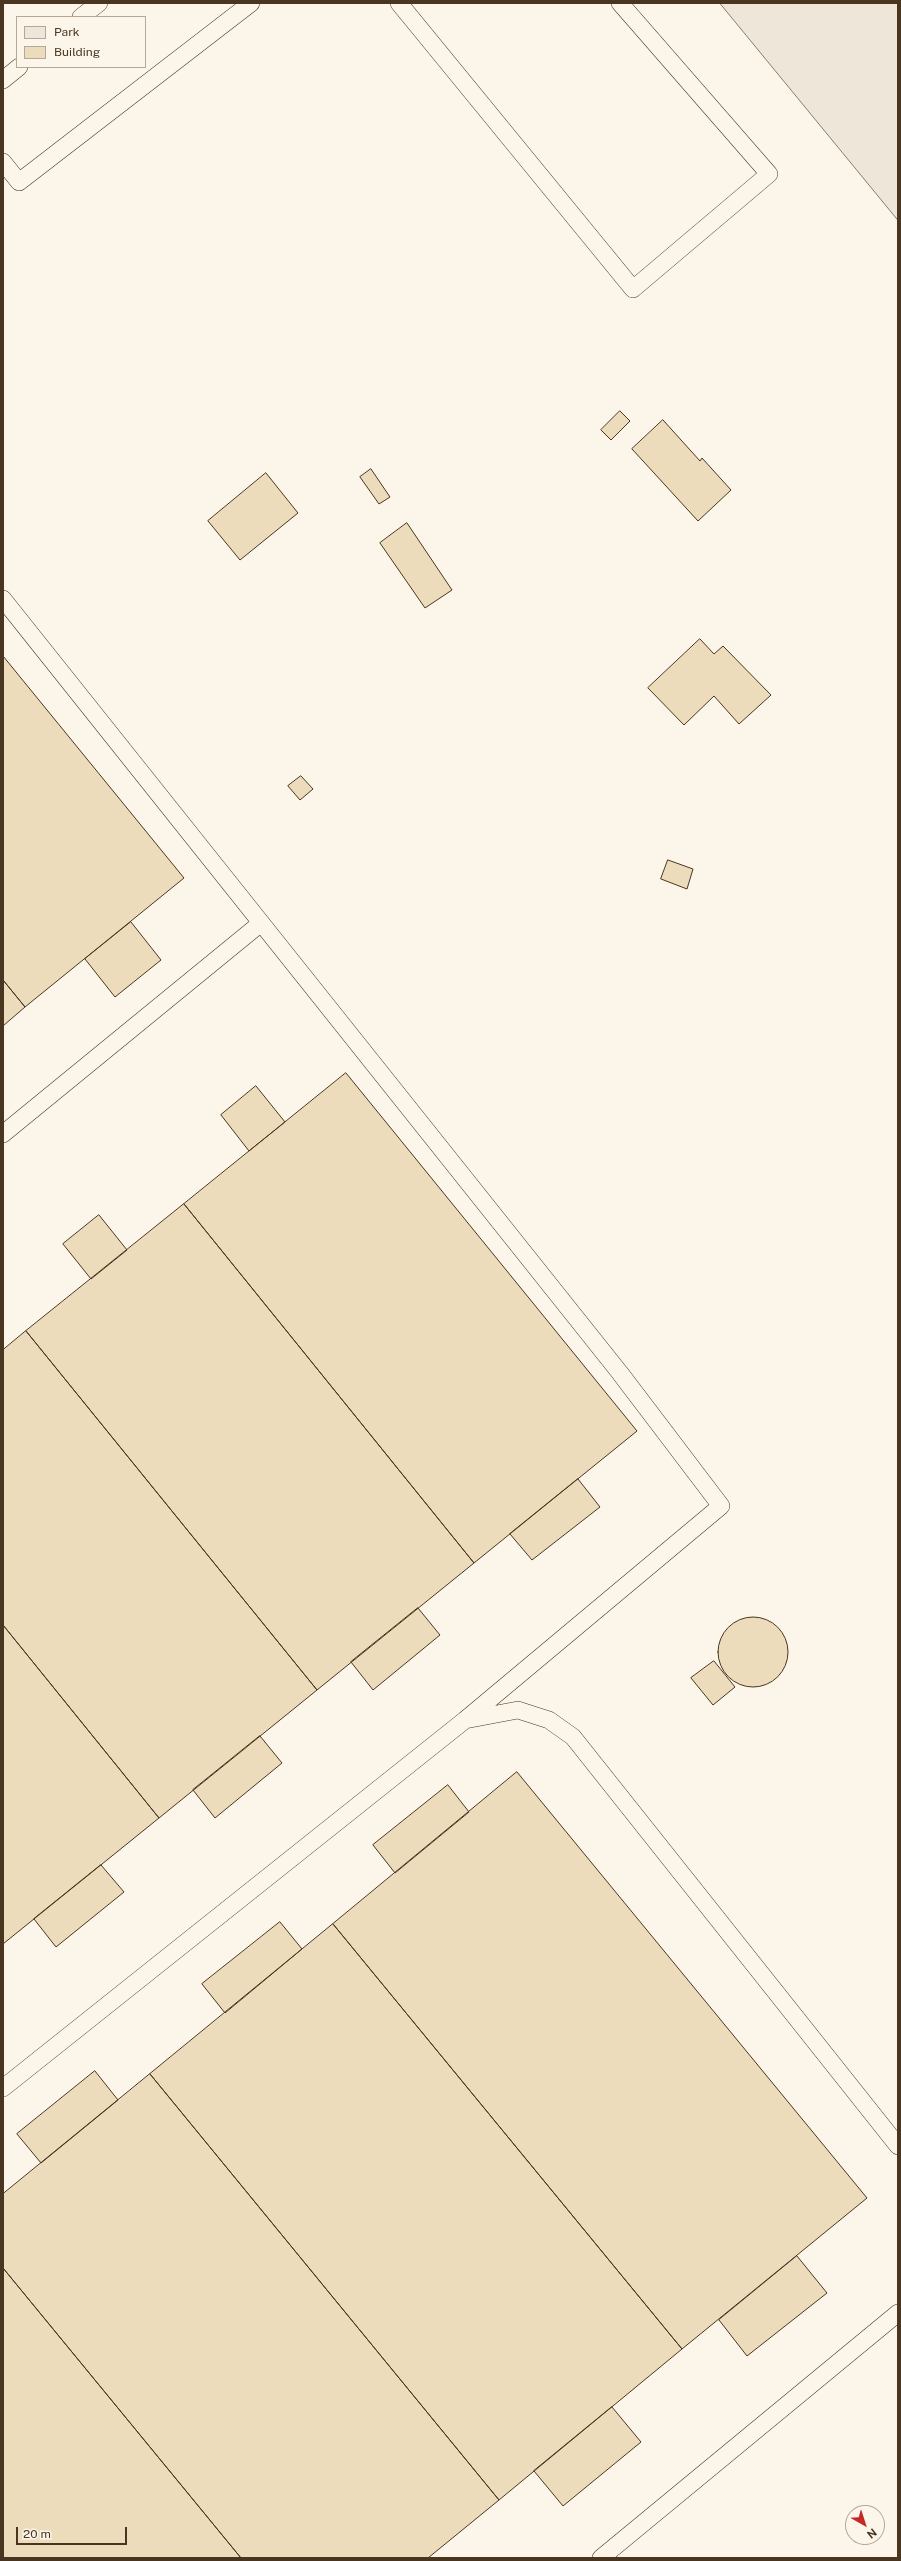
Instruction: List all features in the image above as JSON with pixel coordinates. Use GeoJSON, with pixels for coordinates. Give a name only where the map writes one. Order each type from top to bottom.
{"type":"FeatureCollection","features":[{"type":"Feature","properties":{"kind":"lane"},"geometry":{"type":"LineString","coordinates":[[82,16],[99,3]]}},
{"type":"Feature","properties":{"kind":"lane"},"geometry":{"type":"LineString","coordinates":[[3,162],[19,182],[251,3]]}},
{"type":"Feature","properties":{"kind":"lane"},"geometry":{"type":"LineString","coordinates":[[399,3],[633,290],[769,174],[620,3]]}},
{"type":"Feature","properties":{"kind":"lane"},"geometry":{"type":"LineString","coordinates":[[3,80],[18,68]]}},
{"type":"Feature","properties":{"kind":"lane"},"geometry":{"type":"LineString","coordinates":[[3,599],[620,1373],[721,1506],[465,1720],[3,2088]]}},
{"type":"Feature","properties":{"kind":"lane"},"geometry":{"type":"LineString","coordinates":[[3,1134],[261,923]]}},
{"type":"Feature","properties":{"kind":"lane"},"geometry":{"type":"LineString","coordinates":[[465,1720],[518,1710],[549,1720],[573,1737],[898,2146]]}},
{"type":"Feature","properties":{"kind":"lane"},"geometry":{"type":"LineString","coordinates":[[600,2558],[898,2313]]}},
{"type":"Feature","properties":{"kind":"green space"},"geometry":{"type":"Polygon","coordinates":[[[720,3],[898,3],[898,220],[720,3]]]}},
{"type":"Feature","properties":{"kind":"building"},"geometry":{"type":"Polygon","coordinates":[[[620,411],[630,421],[611,440],[601,430],[620,411]]]}},
{"type":"Feature","properties":{"kind":"building"},"geometry":{"type":"Polygon","coordinates":[[[663,420],[700,461],[702,458],[731,490],[698,521],[632,449],[663,420]]]}},
{"type":"Feature","properties":{"kind":"building"},"geometry":{"type":"Polygon","coordinates":[[[371,469],[390,497],[379,504],[360,477],[371,469]]]}},
{"type":"Feature","properties":{"kind":"building"},"geometry":{"type":"Polygon","coordinates":[[[266,473],[298,513],[240,560],[208,521],[266,473]]]}},
{"type":"Feature","properties":{"kind":"building"},"geometry":{"type":"Polygon","coordinates":[[[407,523],[452,590],[425,608],[380,543],[407,523]]]}},
{"type":"Feature","properties":{"kind":"building"},"geometry":{"type":"Polygon","coordinates":[[[700,639],[714,654],[723,646],[771,695],[739,724],[714,696],[684,725],[648,688],[700,639]]]}},
{"type":"Feature","properties":{"kind":"building"},"geometry":{"type":"Polygon","coordinates":[[[3,656],[184,878],[25,1007],[3,980],[3,656]]]}},
{"type":"Feature","properties":{"kind":"building"},"geometry":{"type":"Polygon","coordinates":[[[301,776],[313,789],[300,800],[288,786],[301,776]]]}},
{"type":"Feature","properties":{"kind":"building"},"geometry":{"type":"Polygon","coordinates":[[[668,860],[693,869],[687,889],[661,879],[668,860]]]}},
{"type":"Feature","properties":{"kind":"building"},"geometry":{"type":"Polygon","coordinates":[[[131,922],[161,960],[115,997],[85,959],[131,922]]]}},
{"type":"Feature","properties":{"kind":"building"},"geometry":{"type":"Polygon","coordinates":[[[3,980],[25,1007],[3,1026],[3,980]]]}},
{"type":"Feature","properties":{"kind":"building"},"geometry":{"type":"Polygon","coordinates":[[[346,1073],[637,1431],[474,1563],[184,1204],[346,1073]]]}},
{"type":"Feature","properties":{"kind":"building"},"geometry":{"type":"Polygon","coordinates":[[[256,1086],[285,1122],[249,1151],[221,1115],[256,1086]]]}},
{"type":"Feature","properties":{"kind":"building"},"geometry":{"type":"Polygon","coordinates":[[[184,1204],[474,1563],[317,1690],[26,1331],[184,1204]]]}},
{"type":"Feature","properties":{"kind":"building"},"geometry":{"type":"Polygon","coordinates":[[[99,1215],[127,1250],[91,1279],[63,1244],[99,1215]]]}},
{"type":"Feature","properties":{"kind":"building"},"geometry":{"type":"Polygon","coordinates":[[[26,1331],[317,1690],[159,1818],[3,1625],[3,1350],[26,1331]]]}},
{"type":"Feature","properties":{"kind":"building"},"geometry":{"type":"Polygon","coordinates":[[[578,1479],[600,1507],[532,1560],[510,1534],[578,1479]]]}},
{"type":"Feature","properties":{"kind":"building"},"geometry":{"type":"Polygon","coordinates":[[[418,1608],[440,1635],[373,1690],[351,1662],[418,1608]]]}},
{"type":"Feature","properties":{"kind":"building"},"geometry":{"type":"Polygon","coordinates":[[[746,1617],[760,1617],[773,1623],[782,1632],[786,1638],[788,1652],[786,1666],[778,1677],[767,1685],[760,1687],[746,1687],[739,1685],[728,1677],[720,1666],[718,1659],[718,1645],[720,1638],[728,1627],[739,1619],[746,1617]]]}},
{"type":"Feature","properties":{"kind":"building"},"geometry":{"type":"Polygon","coordinates":[[[3,1625],[159,1818],[3,1944],[3,1625]]]}},
{"type":"Feature","properties":{"kind":"building"},"geometry":{"type":"Polygon","coordinates":[[[714,1661],[735,1687],[713,1705],[691,1678],[714,1661]]]}},
{"type":"Feature","properties":{"kind":"building"},"geometry":{"type":"Polygon","coordinates":[[[260,1736],[282,1763],[215,1818],[193,1790],[260,1736]]]}},
{"type":"Feature","properties":{"kind":"building"},"geometry":{"type":"Polygon","coordinates":[[[517,1772],[867,2198],[682,2349],[333,1924],[517,1772]]]}},
{"type":"Feature","properties":{"kind":"building"},"geometry":{"type":"Polygon","coordinates":[[[448,1785],[469,1812],[395,1873],[373,1845],[448,1785]]]}},
{"type":"Feature","properties":{"kind":"building"},"geometry":{"type":"Polygon","coordinates":[[[101,1865],[124,1892],[56,1947],[34,1919],[101,1865]]]}},
{"type":"Feature","properties":{"kind":"building"},"geometry":{"type":"Polygon","coordinates":[[[280,1922],[302,1949],[225,2013],[202,1984],[280,1922]]]}},
{"type":"Feature","properties":{"kind":"building"},"geometry":{"type":"Polygon","coordinates":[[[333,1924],[682,2349],[499,2500],[150,2074],[333,1924]]]}},
{"type":"Feature","properties":{"kind":"building"},"geometry":{"type":"Polygon","coordinates":[[[95,2071],[118,2100],[41,2163],[17,2134],[95,2071]]]}},
{"type":"Feature","properties":{"kind":"building"},"geometry":{"type":"Polygon","coordinates":[[[150,2074],[499,2500],[428,2558],[241,2558],[3,2268],[3,2194],[150,2074]]]}},
{"type":"Feature","properties":{"kind":"building"},"geometry":{"type":"Polygon","coordinates":[[[797,2256],[827,2293],[747,2356],[719,2320],[797,2256]]]}},
{"type":"Feature","properties":{"kind":"building"},"geometry":{"type":"Polygon","coordinates":[[[3,2268],[241,2558],[3,2558],[3,2268]]]}},
{"type":"Feature","properties":{"kind":"building"},"geometry":{"type":"Polygon","coordinates":[[[612,2407],[641,2442],[563,2506],[534,2471],[612,2407]]]}}]}
